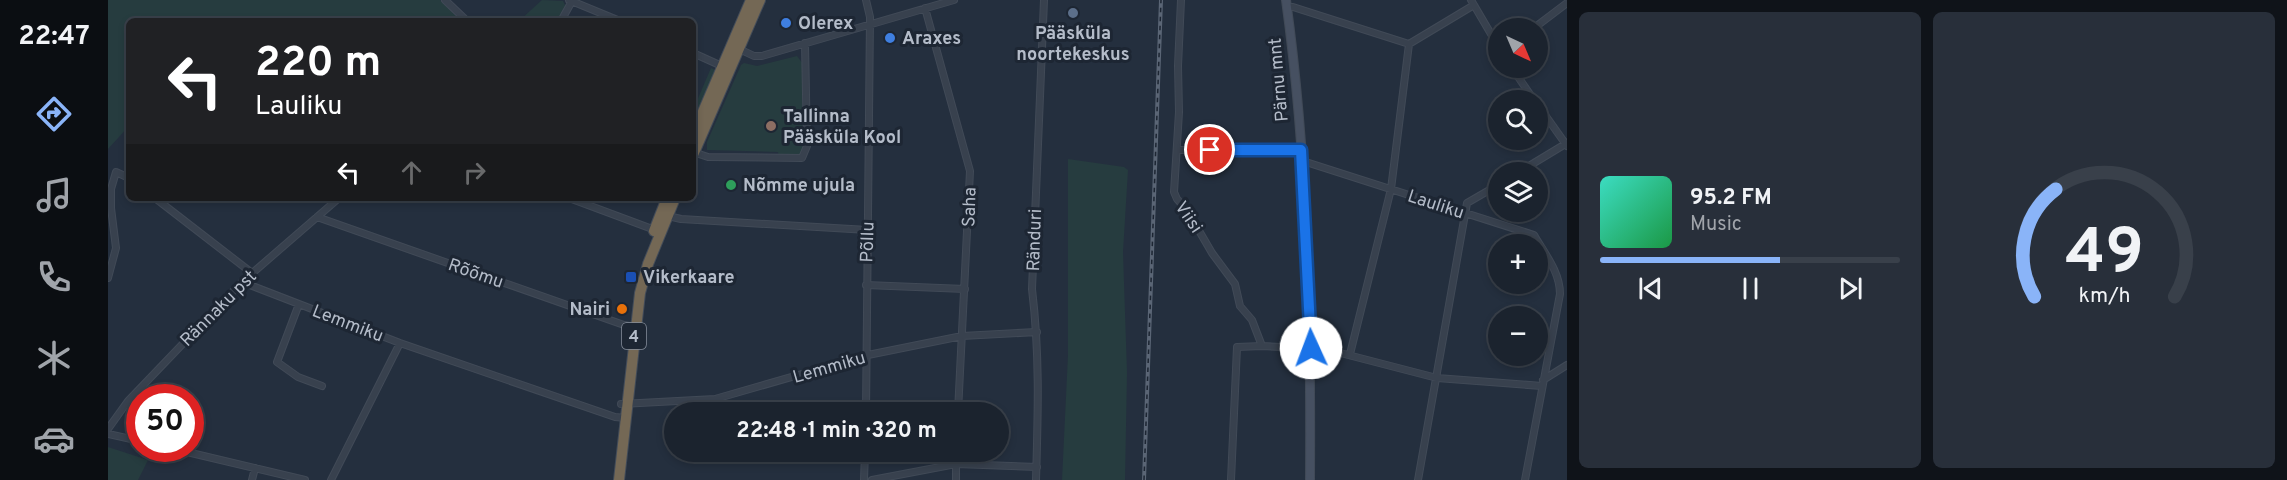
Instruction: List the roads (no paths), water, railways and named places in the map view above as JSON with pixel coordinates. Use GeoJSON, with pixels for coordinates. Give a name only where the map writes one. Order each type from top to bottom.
{"type":"FeatureCollection","features":[{"type":"Feature","properties":{"kind":"highway"},"geometry":{"type":"LineString","coordinates":[[696,145],[751,0]]}},
{"type":"Feature","properties":{"kind":"highway"},"geometry":{"type":"LineString","coordinates":[[735,47],[760,0]]}},
{"type":"Feature","properties":{"kind":"highway"},"geometry":{"type":"LineString","coordinates":[[696,129],[726,68]]}},
{"type":"Feature","properties":{"kind":"highway","name":"4"},"geometry":{"type":"LineString","coordinates":[[619,480],[632,327],[666,201]]}},
{"type":"Feature","properties":{"kind":"highway","name":"4"},"geometry":{"type":"LineString","coordinates":[[658,231],[668,216],[674,201]]}},
{"type":"Feature","properties":{"kind":"highway","name":"4"},"geometry":{"type":"LineString","coordinates":[[614,480],[623,418]]}},
{"type":"Feature","properties":{"kind":"main road","name":"Pärnu mnt"},"geometry":{"type":"LineString","coordinates":[[1287,4],[1302,163],[1311,348],[1310,480]]}},
{"type":"Feature","properties":{"kind":"street"},"geometry":{"type":"LineString","coordinates":[[445,0],[464,18]]}},
{"type":"Feature","properties":{"kind":"street","name":"Põllu"},"geometry":{"type":"LineString","coordinates":[[866,0],[870,24],[866,402]]}},
{"type":"Feature","properties":{"kind":"street"},"geometry":{"type":"LineString","coordinates":[[735,47],[754,56],[762,56],[954,0]]}},
{"type":"Feature","properties":{"kind":"street","name":"Ränduri"},"geometry":{"type":"LineString","coordinates":[[1036,480],[1040,399],[1037,332],[1032,289],[1044,0]]}},
{"type":"Feature","properties":{"kind":"street","name":"Viisi"},"geometry":{"type":"LineString","coordinates":[[1181,0],[1178,66],[1179,112],[1173,186],[1176,199],[1187,210],[1212,253],[1235,284],[1240,306],[1252,320],[1262,346]]}},
{"type":"Feature","properties":{"kind":"street"},"geometry":{"type":"LineString","coordinates":[[562,18],[571,1],[613,18]]}},
{"type":"Feature","properties":{"kind":"street"},"geometry":{"type":"LineString","coordinates":[[1350,354],[1390,189],[1409,44],[1472,3],[1488,29]]}},
{"type":"Feature","properties":{"kind":"street"},"geometry":{"type":"LineString","coordinates":[[1547,18],[1567,3]]}},
{"type":"Feature","properties":{"kind":"street"},"geometry":{"type":"LineString","coordinates":[[1287,4],[1409,44]]}},
{"type":"Feature","properties":{"kind":"street","name":"Saha"},"geometry":{"type":"LineString","coordinates":[[925,8],[970,171],[959,402]]}},
{"type":"Feature","properties":{"kind":"street"},"geometry":{"type":"LineString","coordinates":[[696,154],[708,157],[802,158],[807,146],[805,43]]}},
{"type":"Feature","properties":{"kind":"street"},"geometry":{"type":"LineString","coordinates":[[696,54],[726,68]]}},
{"type":"Feature","properties":{"kind":"street"},"geometry":{"type":"LineString","coordinates":[[1536,162],[1566,145],[1548,119]]}},
{"type":"Feature","properties":{"kind":"street"},"geometry":{"type":"LineString","coordinates":[[1177,150],[1301,150]]}},
{"type":"Feature","properties":{"kind":"street","name":"Lauliku"},"geometry":{"type":"LineString","coordinates":[[1302,163],[1309,163],[1534,235],[1557,274],[1560,294],[1525,480]]}},
{"type":"Feature","properties":{"kind":"street"},"geometry":{"type":"LineString","coordinates":[[108,278],[116,248],[111,189],[116,172],[126,177]]}},
{"type":"Feature","properties":{"kind":"street"},"geometry":{"type":"LineString","coordinates":[[1418,480],[1467,203],[1488,191]]}},
{"type":"Feature","properties":{"kind":"street"},"geometry":{"type":"LineString","coordinates":[[159,201],[252,273]]}},
{"type":"Feature","properties":{"kind":"street","name":"Rännaku pst"},"geometry":{"type":"LineString","coordinates":[[108,429],[128,401],[242,282],[336,201]]}},
{"type":"Feature","properties":{"kind":"street"},"geometry":{"type":"LineString","coordinates":[[577,201],[658,231]]}},
{"type":"Feature","properties":{"kind":"street"},"geometry":{"type":"LineString","coordinates":[[668,216],[681,219],[868,230]]}},
{"type":"Feature","properties":{"kind":"street","name":"Rõõmu"},"geometry":{"type":"LineString","coordinates":[[317,217],[632,327]]}},
{"type":"Feature","properties":{"kind":"street","name":"Lemmiku"},"geometry":{"type":"LineString","coordinates":[[242,282],[400,343],[623,418]]}},
{"type":"Feature","properties":{"kind":"street"},"geometry":{"type":"LineString","coordinates":[[866,285],[965,289]]}},
{"type":"Feature","properties":{"kind":"street"},"geometry":{"type":"LineString","coordinates":[[299,304],[277,362],[298,377],[322,386]]}},
{"type":"Feature","properties":{"kind":"street","name":"Lemmiku"},"geometry":{"type":"LineString","coordinates":[[624,404],[715,399],[868,355],[962,336],[1037,332]]}},
{"type":"Feature","properties":{"kind":"street"},"geometry":{"type":"LineString","coordinates":[[331,480],[400,343]]}},
{"type":"Feature","properties":{"kind":"street"},"geometry":{"type":"LineString","coordinates":[[1231,480],[1237,347],[1311,348],[1350,354],[1437,378],[1542,383],[1567,365]]}},
{"type":"Feature","properties":{"kind":"street"},"geometry":{"type":"LineString","coordinates":[[108,434],[126,438]]}},
{"type":"Feature","properties":{"kind":"street"},"geometry":{"type":"LineString","coordinates":[[204,456],[305,480]]}},
{"type":"Feature","properties":{"kind":"street"},"geometry":{"type":"LineString","coordinates":[[864,480],[865,462]]}},
{"type":"Feature","properties":{"kind":"street"},"geometry":{"type":"LineString","coordinates":[[872,480],[956,464],[1037,467]]}},
{"type":"Feature","properties":{"kind":"street"},"geometry":{"type":"LineString","coordinates":[[956,464],[956,480]]}},
{"type":"Feature","properties":{"kind":"street"},"geometry":{"type":"LineString","coordinates":[[252,480],[255,468]]}},
{"type":"Feature","properties":{"kind":"railway"},"geometry":{"type":"LineString","coordinates":[[1144,480],[1161,0]]}},
{"type":"Feature","properties":{"kind":"place","name":"Pääsküla noortekeskus"},"geometry":{"type":"Point","coordinates":[1073,13]}},
{"type":"Feature","properties":{"kind":"place","name":"Olerex"},"geometry":{"type":"Point","coordinates":[786,23]}},
{"type":"Feature","properties":{"kind":"place","name":"Araxes"},"geometry":{"type":"Point","coordinates":[890,38]}},
{"type":"Feature","properties":{"kind":"place","name":"Tallinna Pääsküla Kool"},"geometry":{"type":"Point","coordinates":[771,126]}},
{"type":"Feature","properties":{"kind":"place","name":"Nõmme ujula"},"geometry":{"type":"Point","coordinates":[731,185]}},
{"type":"Feature","properties":{"kind":"place","name":"Vikerkaare"},"geometry":{"type":"Point","coordinates":[631,277]}},
{"type":"Feature","properties":{"kind":"place","name":"Nairi"},"geometry":{"type":"Point","coordinates":[622,309]}}]}
